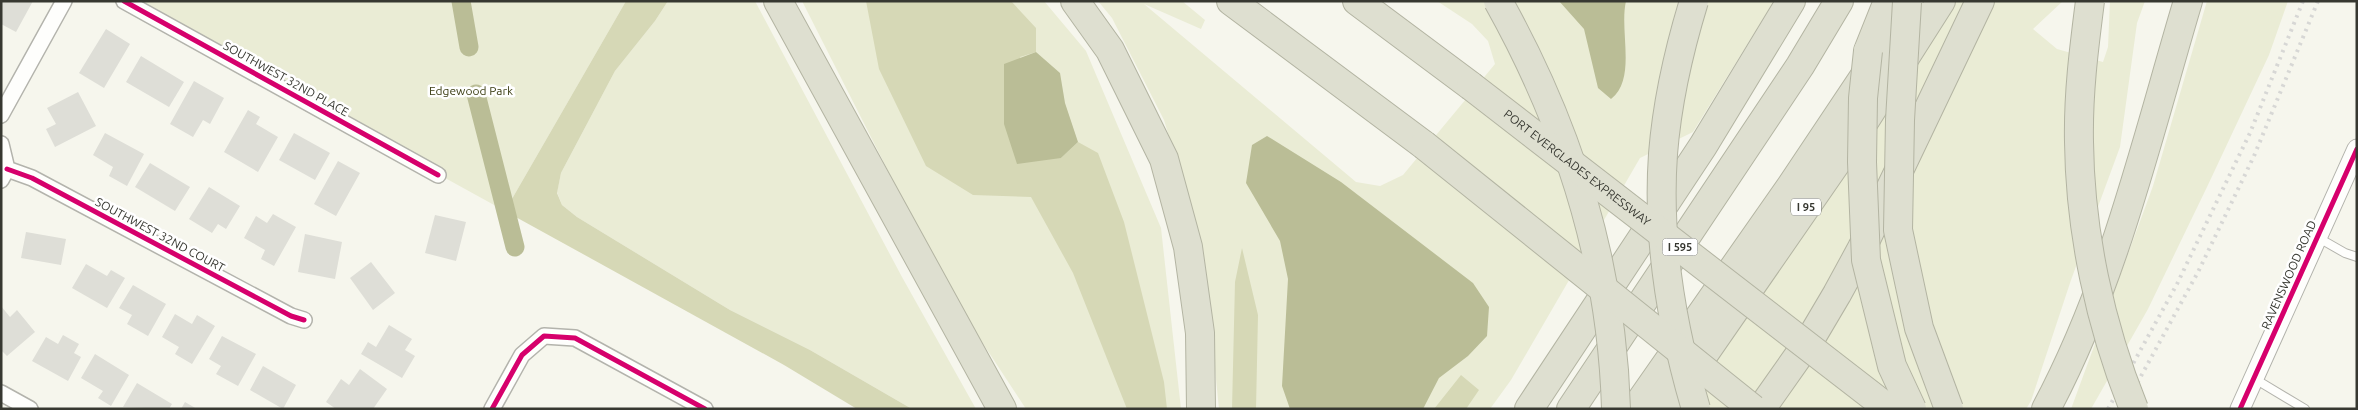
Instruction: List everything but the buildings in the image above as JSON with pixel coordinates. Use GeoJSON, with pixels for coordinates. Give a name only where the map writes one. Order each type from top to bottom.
{"type":"FeatureCollection","features":[{"type":"Feature","properties":{"kind":"highway"},"geometry":{"type":"LineString","coordinates":[[778,1],[1002,409]]}},
{"type":"Feature","properties":{"kind":"highway"},"geometry":{"type":"LineString","coordinates":[[1075,1],[1110,50],[1164,159],[1188,247],[1200,333],[1201,409]]}},
{"type":"Feature","properties":{"kind":"highway"},"geometry":{"type":"LineString","coordinates":[[1231,1],[1424,145],[1753,409]]}},
{"type":"Feature","properties":{"kind":"highway","name":"PORT EVERGLADES EXPRESSWAY"},"geometry":{"type":"LineString","coordinates":[[1358,1],[1889,409]]}},
{"type":"Feature","properties":{"kind":"highway"},"geometry":{"type":"LineString","coordinates":[[1498,1],[1520,40],[1547,98],[1569,152],[1588,217],[1601,271],[1611,334],[1616,409]]}},
{"type":"Feature","properties":{"kind":"highway"},"geometry":{"type":"LineString","coordinates":[[1694,1],[1670,104],[1663,154],[1663,213],[1666,262],[1676,323],[1696,409]]}},
{"type":"Feature","properties":{"kind":"highway"},"geometry":{"type":"LineString","coordinates":[[1529,409],[1697,154],[1791,1]]}},
{"type":"Feature","properties":{"kind":"highway"},"geometry":{"type":"LineString","coordinates":[[1570,409],[1800,66],[1839,1]]}},
{"type":"Feature","properties":{"kind":"highway"},"geometry":{"type":"LineString","coordinates":[[1904,1],[1868,51],[1862,116],[1866,260],[1892,366],[1912,409]]}},
{"type":"Feature","properties":{"kind":"highway"},"geometry":{"type":"LineString","coordinates":[[1635,409],[1791,186],[1904,1]]}},
{"type":"Feature","properties":{"kind":"highway"},"geometry":{"type":"LineString","coordinates":[[1904,1],[1898,230],[1919,328],[1949,409]]}},
{"type":"Feature","properties":{"kind":"highway","name":"I 95"},"geometry":{"type":"LineString","coordinates":[[1666,409],[1857,133],[1941,1]]}},
{"type":"Feature","properties":{"kind":"highway"},"geometry":{"type":"LineString","coordinates":[[1760,409],[1811,338],[1838,294],[1980,1]]}},
{"type":"Feature","properties":{"kind":"highway"},"geometry":{"type":"LineString","coordinates":[[2090,1],[2080,80],[2078,142],[2083,207],[2105,325],[2134,409]]}},
{"type":"Feature","properties":{"kind":"highway"},"geometry":{"type":"LineString","coordinates":[[2046,409],[2080,335],[2105,272],[2129,202],[2188,1]]}},
{"type":"Feature","properties":{"kind":"street"},"geometry":{"type":"LineString","coordinates":[[1,115],[64,1]]}},
{"type":"Feature","properties":{"kind":"street","name":"SOUTHWEST 32ND PLACE"},"geometry":{"type":"LineString","coordinates":[[124,1],[438,175]]}},
{"type":"Feature","properties":{"kind":"street"},"geometry":{"type":"LineString","coordinates":[[1,144],[4,174]]}},
{"type":"Feature","properties":{"kind":"street","name":"RAVENSWOOD ROAD"},"geometry":{"type":"LineString","coordinates":[[2240,409],[2357,149]]}},
{"type":"Feature","properties":{"kind":"street","name":"SOUTHWEST 32ND COURT"},"geometry":{"type":"LineString","coordinates":[[4,174],[32,178],[291,316],[304,320]]}},
{"type":"Feature","properties":{"kind":"street"},"geometry":{"type":"LineString","coordinates":[[492,409],[522,355],[544,336],[575,338],[705,409]]}},
{"type":"Feature","properties":{"kind":"street"},"geometry":{"type":"LineString","coordinates":[[1,393],[30,409]]}},
{"type":"Feature","properties":{"kind":"lane"},"geometry":{"type":"LineString","coordinates":[[2317,237],[2345,253],[2357,256]]}},
{"type":"Feature","properties":{"kind":"lane"},"geometry":{"type":"LineString","coordinates":[[2253,378],[2305,409]]}},
{"type":"Feature","properties":{"kind":"green space","name":"Edgewood Park"},"geometry":{"type":"Polygon","coordinates":[[[124,1],[626,1],[505,211],[124,1]]]}},
{"type":"Feature","properties":{"kind":"green space"},"geometry":{"type":"Polygon","coordinates":[[[668,1],[755,1],[902,277],[976,409],[912,409],[810,350],[730,310],[577,217],[562,205],[557,192],[561,173],[615,71],[655,21],[668,1]]]}},
{"type":"Feature","properties":{"kind":"green space"},"geometry":{"type":"Polygon","coordinates":[[[802,1],[1044,1],[1086,51],[1161,228],[1181,409],[1026,409],[951,295],[802,1]]]}},
{"type":"Feature","properties":{"kind":"green space"},"geometry":{"type":"Polygon","coordinates":[[[1098,1],[1182,1],[1205,20],[1201,29],[1144,4],[1356,182],[1380,186],[1403,175],[1495,64],[1488,41],[1472,24],[1437,1],[1774,1],[1693,132],[1640,158],[1511,380],[1490,409],[1219,409],[1203,249],[1164,120],[1112,18],[1098,1]]]}},
{"type":"Feature","properties":{"kind":"green space"},"geometry":{"type":"Polygon","coordinates":[[[1956,1],[2063,1],[2033,29],[2057,49],[2103,62],[2108,47],[2110,1],[2145,1],[2137,23],[2120,147],[2071,280],[2031,401],[2026,409],[1683,409],[1912,72],[1956,1]]]}},
{"type":"Feature","properties":{"kind":"green space"},"geometry":{"type":"Polygon","coordinates":[[[2207,1],[2288,1],[2269,55],[2148,309],[2091,409],[2071,409],[2153,186],[2207,1]]]}},
{"type":"Feature","properties":{"kind":"shaded area"},"geometry":{"type":"Polygon","coordinates":[[[626,1],[668,1],[655,21],[615,71],[561,173],[557,193],[562,205],[577,217],[730,310],[810,350],[912,409],[857,409],[784,365],[505,211],[626,1]]]}},
{"type":"Feature","properties":{"kind":"shaded area"},"geometry":{"type":"Polygon","coordinates":[[[866,1],[1011,1],[1036,28],[1036,52],[1020,57],[1061,158],[1078,142],[1098,153],[1124,222],[1164,382],[1167,409],[1127,409],[1073,273],[1031,197],[973,195],[926,166],[879,69],[866,1]]]}},
{"type":"Feature","properties":{"kind":"shaded area"},"geometry":{"type":"Polygon","coordinates":[[[1559,1],[1626,1],[1624,13],[1625,67],[1619,90],[1611,99],[1598,88],[1584,29],[1559,1]]]}},
{"type":"Feature","properties":{"kind":"shaded area"},"geometry":{"type":"Polygon","coordinates":[[[1036,52],[1060,73],[1065,103],[1078,142],[1061,158],[1017,164],[1004,124],[1004,64],[1036,52]]]}},
{"type":"Feature","properties":{"kind":"shaded area"},"geometry":{"type":"Polygon","coordinates":[[[1267,136],[1341,182],[1473,283],[1489,307],[1487,336],[1468,356],[1439,378],[1423,409],[1290,409],[1282,386],[1288,279],[1280,241],[1246,183],[1252,145],[1267,136]]]}},
{"type":"Feature","properties":{"kind":"shaded area"},"geometry":{"type":"Polygon","coordinates":[[[1242,248],[1258,315],[1256,409],[1232,409],[1235,282],[1242,248]]]}},
{"type":"Feature","properties":{"kind":"shaded area"},"geometry":{"type":"Polygon","coordinates":[[[1461,375],[1479,390],[1466,409],[1434,409],[1461,375]]]}},
{"type":"Feature","properties":{"kind":"waterway"},"geometry":{"type":"LineString","coordinates":[[461,1],[469,47]]}},
{"type":"Feature","properties":{"kind":"waterway"},"geometry":{"type":"LineString","coordinates":[[476,94],[515,247]]}},
{"type":"Feature","properties":{"kind":"railway"},"geometry":{"type":"LineString","coordinates":[[2108,409],[2177,284],[2250,133],[2303,1]]}},
{"type":"Feature","properties":{"kind":"railway"},"geometry":{"type":"LineString","coordinates":[[2123,409],[2198,272],[2254,156],[2318,1]]}},
{"type":"Feature","properties":{"kind":"cycle path"},"geometry":{"type":"LineString","coordinates":[[124,1],[438,175]]}},
{"type":"Feature","properties":{"kind":"cycle path"},"geometry":{"type":"LineString","coordinates":[[2240,409],[2357,149]]}},
{"type":"Feature","properties":{"kind":"cycle path"},"geometry":{"type":"LineString","coordinates":[[7,169],[32,178],[291,316],[304,320]]}},
{"type":"Feature","properties":{"kind":"cycle path"},"geometry":{"type":"LineString","coordinates":[[492,409],[522,355],[544,336],[575,338],[705,409]]}}]}
